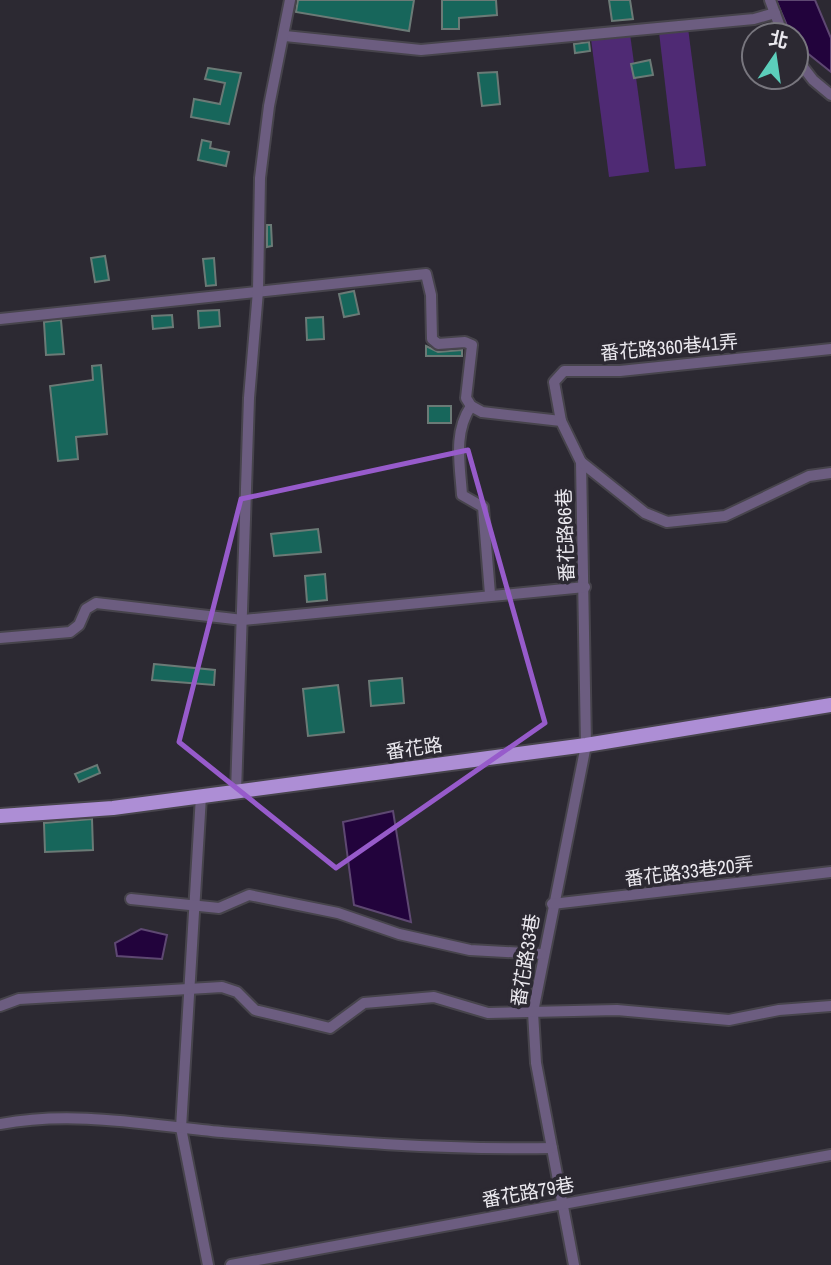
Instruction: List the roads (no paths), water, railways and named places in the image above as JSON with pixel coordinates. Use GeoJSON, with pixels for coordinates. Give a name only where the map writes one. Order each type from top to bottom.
{"type":"FeatureCollection","features":[{"type":"Feature","properties":{"kind":"main road","name":"番花路"},"geometry":{"type":"LineString","coordinates":[[0,816],[113,808],[586,746],[831,705]]}},
{"type":"Feature","properties":{"kind":"street"},"geometry":{"type":"LineString","coordinates":[[236,792],[248,398],[258,291],[260,178],[269,106],[290,0]]}},
{"type":"Feature","properties":{"kind":"street"},"geometry":{"type":"LineString","coordinates":[[769,0],[778,21]]}},
{"type":"Feature","properties":{"kind":"street"},"geometry":{"type":"LineString","coordinates":[[285,36],[421,50],[754,19],[775,13]]}},
{"type":"Feature","properties":{"kind":"street"},"geometry":{"type":"LineString","coordinates":[[810,76],[831,95]]}},
{"type":"Feature","properties":{"kind":"street"},"geometry":{"type":"LineString","coordinates":[[0,319],[258,291],[367,283],[426,274],[431,295],[432,339],[438,344],[465,342],[472,345],[466,398],[471,406],[482,412],[561,421]]}},
{"type":"Feature","properties":{"kind":"street","name":"番花路360巷41弄"},"geometry":{"type":"LineString","coordinates":[[561,421],[554,382],[564,372],[620,371],[831,349]]}},
{"type":"Feature","properties":{"kind":"street"},"geometry":{"type":"LineString","coordinates":[[471,406],[464,416],[458,438],[462,495],[483,507],[491,594]]}},
{"type":"Feature","properties":{"kind":"street","name":"番花路66巷"},"geometry":{"type":"LineString","coordinates":[[561,421],[581,462],[586,746]]}},
{"type":"Feature","properties":{"kind":"street"},"geometry":{"type":"LineString","coordinates":[[581,462],[645,513],[667,522],[725,516],[809,476],[831,473]]}},
{"type":"Feature","properties":{"kind":"street"},"geometry":{"type":"LineString","coordinates":[[0,638],[70,632],[79,625],[86,609],[96,603],[243,620],[585,586]]}},
{"type":"Feature","properties":{"kind":"street","name":"番花路33巷"},"geometry":{"type":"LineString","coordinates":[[574,1265],[536,1063],[533,1012],[542,954],[586,746]]}},
{"type":"Feature","properties":{"kind":"street"},"geometry":{"type":"LineString","coordinates":[[201,796],[192,906],[181,1128],[208,1265]]}},
{"type":"Feature","properties":{"kind":"street","name":"番花路33巷20弄"},"geometry":{"type":"LineString","coordinates":[[552,904],[831,872]]}},
{"type":"Feature","properties":{"kind":"street"},"geometry":{"type":"LineString","coordinates":[[131,899],[219,908],[249,895],[338,913],[399,934],[470,950],[542,954]]}},
{"type":"Feature","properties":{"kind":"street"},"geometry":{"type":"LineString","coordinates":[[0,1006],[19,999],[222,987],[237,992],[255,1010],[330,1028],[356,1006],[394,999],[434,997],[488,1013],[617,1010],[729,1020],[779,1010],[831,1006]]}},
{"type":"Feature","properties":{"kind":"street","name":"番花路79巷"},"geometry":{"type":"LineString","coordinates":[[0,1124],[33,1117],[96,1118],[181,1128],[460,1150],[552,1148]]}},
{"type":"Feature","properties":{"kind":"street","name":"番花路79巷"},"geometry":{"type":"LineString","coordinates":[[231,1265],[831,1155]]}}]}
